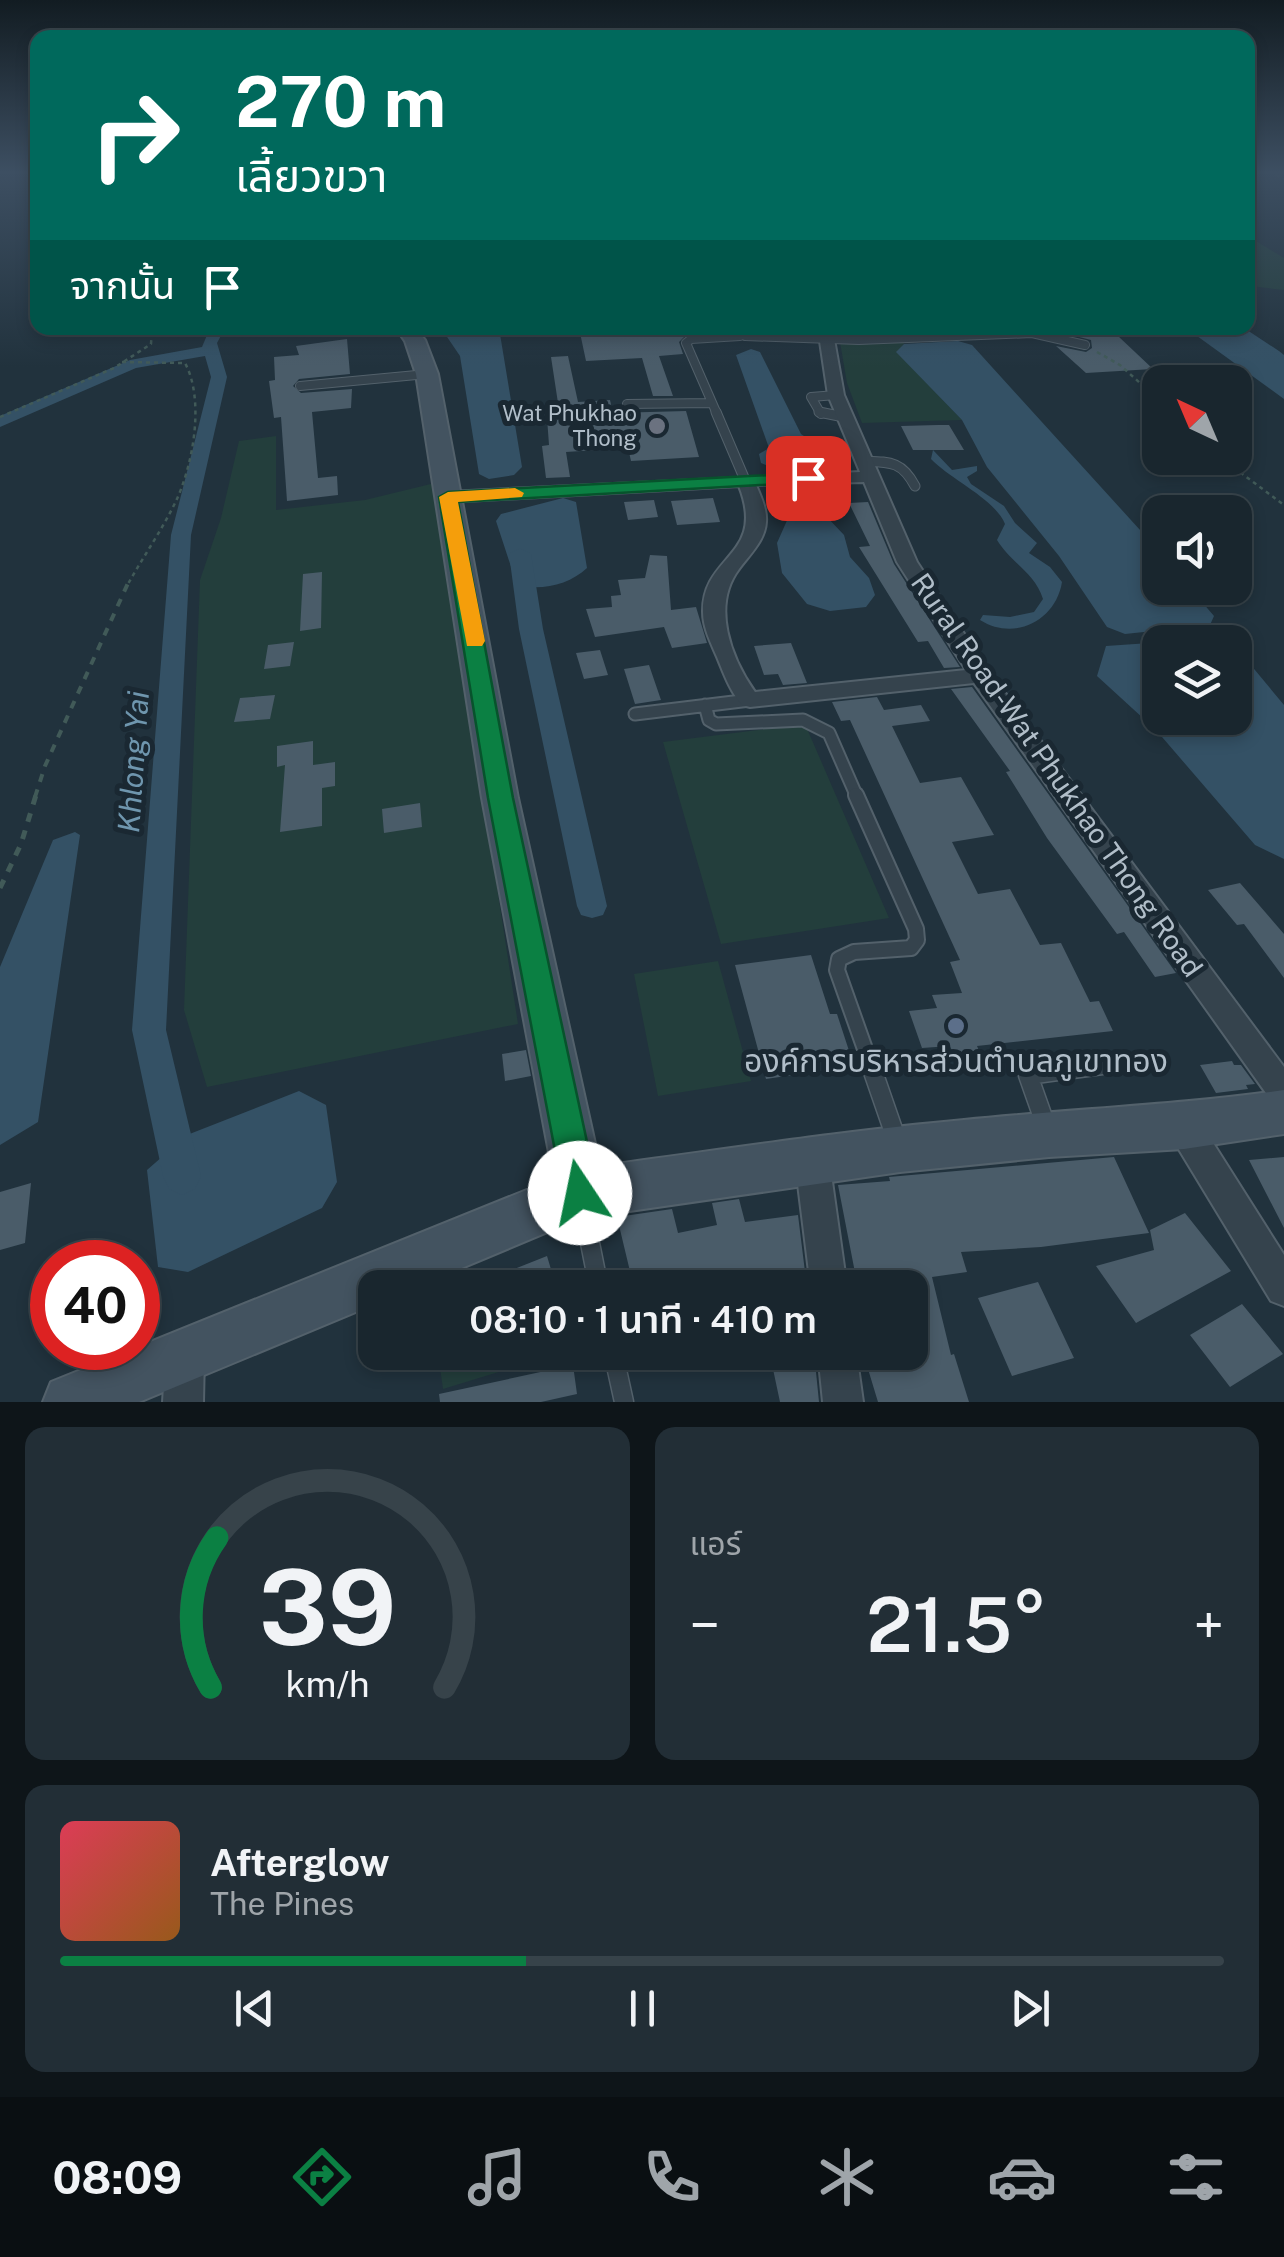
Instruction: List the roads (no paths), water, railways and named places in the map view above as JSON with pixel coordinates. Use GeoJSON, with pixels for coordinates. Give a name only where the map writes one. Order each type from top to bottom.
{"type":"FeatureCollection","features":[{"type":"Feature","properties":{"kind":"street"},"geometry":{"type":"LineString","coordinates":[[410,335],[426,374],[500,798],[580,1193]]}},
{"type":"Feature","properties":{"kind":"street","name":"Rural Road-Wat Phukhao Thong Road"},"geometry":{"type":"LineString","coordinates":[[825,335],[836,395],[907,562],[980,674],[1284,1092]]}},
{"type":"Feature","properties":{"kind":"street"},"geometry":{"type":"LineString","coordinates":[[448,497],[866,469]]}},
{"type":"Feature","properties":{"kind":"street"},"geometry":{"type":"LineString","coordinates":[[746,480],[760,518],[754,537],[718,590],[712,608],[718,632],[750,700],[980,674]]}},
{"type":"Feature","properties":{"kind":"street"},"geometry":{"type":"LineString","coordinates":[[85,1399],[184,1378],[580,1193],[900,1149],[1050,1134],[1184,1127],[1284,1112]]}},
{"type":"Feature","properties":{"kind":"street"},"geometry":{"type":"LineString","coordinates":[[1184,1127],[1284,1288]]}},
{"type":"Feature","properties":{"kind":"street"},"geometry":{"type":"LineString","coordinates":[[812,1160],[826,1270]]}},
{"type":"Feature","properties":{"kind":"street"},"geometry":{"type":"LineString","coordinates":[[839,1370],[843,1402]]}},
{"type":"Feature","properties":{"kind":"lane"},"geometry":{"type":"LineString","coordinates":[[746,480],[686,343],[701,338],[772,335]]}},
{"type":"Feature","properties":{"kind":"lane"},"geometry":{"type":"LineString","coordinates":[[1041,335],[1084,345]]}},
{"type":"Feature","properties":{"kind":"lane"},"geometry":{"type":"LineString","coordinates":[[300,386],[426,374]]}},
{"type":"Feature","properties":{"kind":"lane"},"geometry":{"type":"LineString","coordinates":[[836,395],[811,397],[821,416],[844,417]]}},
{"type":"Feature","properties":{"kind":"lane"},"geometry":{"type":"LineString","coordinates":[[627,404],[711,403]]}},
{"type":"Feature","properties":{"kind":"lane"},"geometry":{"type":"LineString","coordinates":[[866,469],[894,462],[906,468],[915,486]]}},
{"type":"Feature","properties":{"kind":"lane"},"geometry":{"type":"LineString","coordinates":[[635,714],[750,700]]}},
{"type":"Feature","properties":{"kind":"lane"},"geometry":{"type":"LineString","coordinates":[[704,705],[709,720],[716,724],[803,720],[829,733],[918,940],[910,948],[854,952],[840,959],[837,970],[900,1149]]}},
{"type":"Feature","properties":{"kind":"lane"},"geometry":{"type":"LineString","coordinates":[[1050,1134],[1028,1083],[1028,1074],[1102,1065]]}},
{"type":"Feature","properties":{"kind":"lane"},"geometry":{"type":"LineString","coordinates":[[580,1193],[595,1270]]}},
{"type":"Feature","properties":{"kind":"lane"},"geometry":{"type":"LineString","coordinates":[[617,1370],[624,1402]]}},
{"type":"Feature","properties":{"kind":"water"},"geometry":{"type":"Polygon","coordinates":[[[446,335],[500,335],[522,467],[514,475],[489,479],[479,474],[460,356],[446,335]]]}},
{"type":"Feature","properties":{"kind":"water"},"geometry":{"type":"Polygon","coordinates":[[[1196,335],[1255,335],[1284,355],[1284,399],[1252,376],[1252,365],[1237,365],[1196,335]]]}},
{"type":"Feature","properties":{"kind":"water"},"geometry":{"type":"Polygon","coordinates":[[[958,341],[972,345],[1142,532],[1142,605],[1205,605],[1214,616],[1210,625],[1142,625],[1142,632],[1125,634],[1107,627],[1059,556],[987,467],[962,420],[896,352],[904,344],[958,341]]]}},
{"type":"Feature","properties":{"kind":"water"},"geometry":{"type":"Polygon","coordinates":[[[751,349],[760,352],[801,434],[810,440],[814,464],[774,468],[761,463],[759,454],[769,448],[736,355],[751,349]]]}},
{"type":"Feature","properties":{"kind":"water"},"geometry":{"type":"Polygon","coordinates":[[[933,450],[952,470],[977,466],[977,471],[967,477],[971,484],[1004,506],[1015,523],[1037,543],[1029,553],[1050,567],[1062,582],[1052,607],[1032,624],[1007,629],[980,620],[983,615],[1010,617],[1034,612],[1043,599],[1034,582],[997,540],[1005,524],[1000,515],[931,459],[933,450]]]}},
{"type":"Feature","properties":{"kind":"water"},"geometry":{"type":"Polygon","coordinates":[[[563,498],[576,502],[587,568],[554,585],[517,585],[496,521],[501,514],[563,498]]]}},
{"type":"Feature","properties":{"kind":"water"},"geometry":{"type":"Polygon","coordinates":[[[825,515],[844,535],[850,557],[869,578],[875,595],[866,607],[830,611],[807,604],[782,573],[777,543],[789,516],[825,515]]]}},
{"type":"Feature","properties":{"kind":"water"},"geometry":{"type":"Polygon","coordinates":[[[1142,643],[1142,717],[1097,676],[1106,646],[1142,643]]]}},
{"type":"Feature","properties":{"kind":"water"},"geometry":{"type":"Polygon","coordinates":[[[1252,666],[1284,705],[1284,859],[1255,845],[1160,735],[1252,735],[1252,666]]]}},
{"type":"Feature","properties":{"kind":"water"},"geometry":{"type":"Polygon","coordinates":[[[75,832],[80,835],[38,1122],[0,1145],[0,967],[53,840],[75,832]]]}},
{"type":"Feature","properties":{"kind":"water"},"geometry":{"type":"Polygon","coordinates":[[[299,1091],[326,1105],[337,1182],[322,1208],[188,1272],[160,1267],[160,1240],[155,1240],[147,1170],[187,1135],[299,1091]]]}},
{"type":"Feature","properties":{"kind":"waterway","name":"Khlong Yai"},"geometry":{"type":"LineString","coordinates":[[182,1176],[149,1030],[181,535],[219,377],[209,343],[213,335]]}},
{"type":"Feature","properties":{"kind":"waterway"},"geometry":{"type":"LineString","coordinates":[[136,363],[211,350]]}},
{"type":"Feature","properties":{"kind":"waterway"},"geometry":{"type":"LineString","coordinates":[[0,422],[129,366]]}},
{"type":"Feature","properties":{"kind":"waterway"},"geometry":{"type":"LineString","coordinates":[[520,554],[531,629],[592,906]]}},
{"type":"Feature","properties":{"kind":"place","name":"Wat Phukhao Thong"},"geometry":{"type":"Point","coordinates":[657,426]}},
{"type":"Feature","properties":{"kind":"place","name":"องค์การบริหารส่วนตำบลภูเขาทอง"},"geometry":{"type":"Point","coordinates":[956,1026]}}]}
